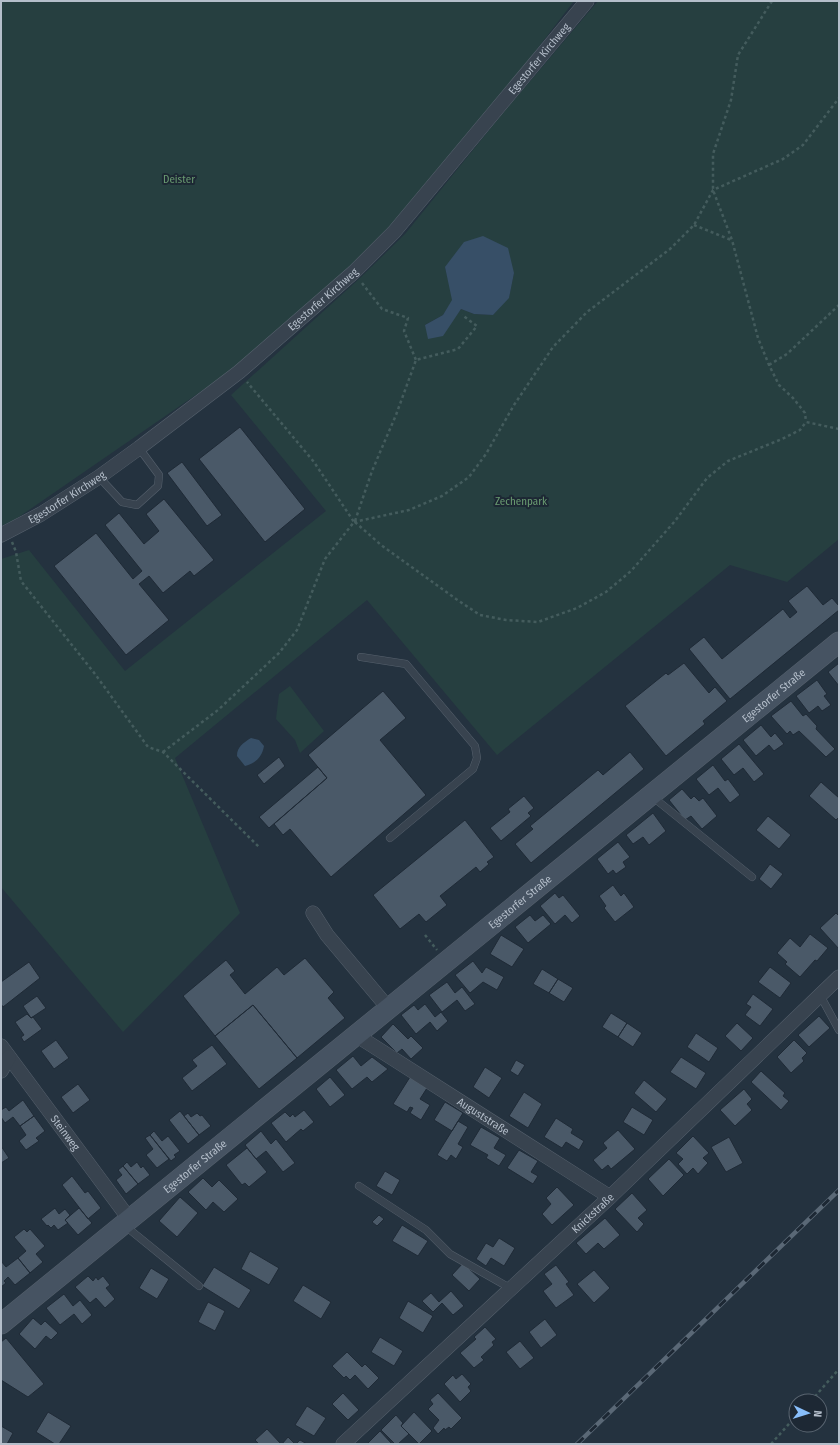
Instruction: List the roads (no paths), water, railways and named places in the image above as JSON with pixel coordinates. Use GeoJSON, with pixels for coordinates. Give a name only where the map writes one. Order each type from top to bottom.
{"type":"FeatureCollection","features":[{"type":"Feature","properties":{"kind":"main road","name":"Egestorfer Straße"},"geometry":{"type":"LineString","coordinates":[[1,1324],[839,642]]}},
{"type":"Feature","properties":{"kind":"street","name":"Egestorfer Kirchweg"},"geometry":{"type":"LineString","coordinates":[[5,534],[41,514],[99,478],[139,448],[239,372],[354,272],[394,232],[587,1]]}},
{"type":"Feature","properties":{"kind":"street"},"geometry":{"type":"LineString","coordinates":[[313,913],[327,935],[389,1009]]}},
{"type":"Feature","properties":{"kind":"street","name":"Knickstraße"},"geometry":{"type":"LineString","coordinates":[[343,1444],[610,1197],[839,977]]}},
{"type":"Feature","properties":{"kind":"street","name":"Auguststraße"},"geometry":{"type":"LineString","coordinates":[[356,1035],[610,1197]]}},
{"type":"Feature","properties":{"kind":"street"},"geometry":{"type":"LineString","coordinates":[[1,1071],[5,1052]]}},
{"type":"Feature","properties":{"kind":"street","name":"Steinweg"},"geometry":{"type":"LineString","coordinates":[[5,1052],[126,1222]]}},
{"type":"Feature","properties":{"kind":"lane"},"geometry":{"type":"LineString","coordinates":[[99,478],[122,502],[137,505],[158,486],[159,475],[139,448]]}},
{"type":"Feature","properties":{"kind":"lane"},"geometry":{"type":"LineString","coordinates":[[361,657],[406,664],[475,746],[477,758],[473,769],[390,838]]}},
{"type":"Feature","properties":{"kind":"lane"},"geometry":{"type":"LineString","coordinates":[[652,794],[659,802],[752,877]]}},
{"type":"Feature","properties":{"kind":"lane"},"geometry":{"type":"LineString","coordinates":[[820,995],[839,1030]]}},
{"type":"Feature","properties":{"kind":"lane"},"geometry":{"type":"LineString","coordinates":[[359,1186],[426,1230],[450,1254],[510,1288]]}},
{"type":"Feature","properties":{"kind":"lane"},"geometry":{"type":"LineString","coordinates":[[126,1222],[199,1286]]}},
{"type":"Feature","properties":{"kind":"water"},"geometry":{"type":"Polygon","coordinates":[[[483,236],[508,248],[514,273],[509,298],[493,315],[474,314],[461,309],[443,336],[428,339],[425,325],[443,315],[452,300],[445,267],[464,242],[483,236]]]}},
{"type":"Feature","properties":{"kind":"water"},"geometry":{"type":"Polygon","coordinates":[[[251,738],[259,740],[264,746],[258,759],[245,766],[237,756],[237,753],[241,746],[251,738]]]}},
{"type":"Feature","properties":{"kind":"railway"},"geometry":{"type":"LineString","coordinates":[[577,1444],[839,1190]]}},
{"type":"Feature","properties":{"kind":"park label","name":"Deister"},"geometry":{"type":"Point","coordinates":[179,179]}},
{"type":"Feature","properties":{"kind":"park label","name":"Zechenpark"},"geometry":{"type":"Point","coordinates":[521,501]}}]}
